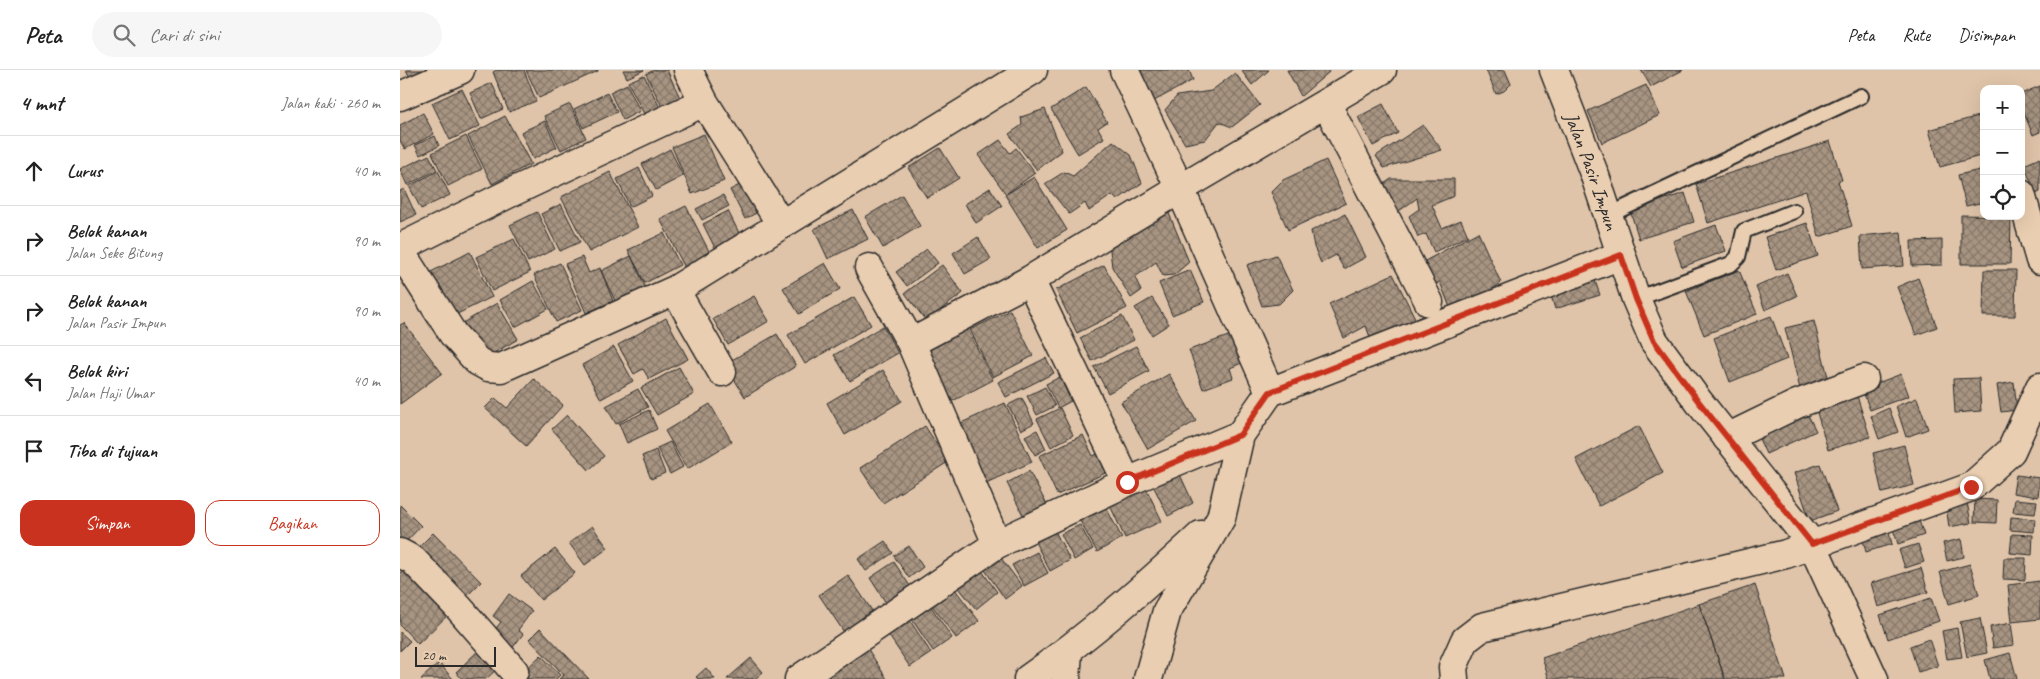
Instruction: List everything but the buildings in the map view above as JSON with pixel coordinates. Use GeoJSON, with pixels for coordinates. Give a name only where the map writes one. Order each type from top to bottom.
{"type":"FeatureCollection","features":[{"type":"Feature","properties":{"kind":"street"},"geometry":{"type":"LineString","coordinates":[[400,96],[460,70]]}},
{"type":"Feature","properties":{"kind":"street"},"geometry":{"type":"LineString","coordinates":[[688,70],[704,102],[781,224]]}},
{"type":"Feature","properties":{"kind":"street"},"geometry":{"type":"LineString","coordinates":[[1124,70],[1180,189],[1270,392]]}},
{"type":"Feature","properties":{"kind":"street"},"geometry":{"type":"LineString","coordinates":[[912,343],[1030,280],[1382,70]]}},
{"type":"Feature","properties":{"kind":"street","name":"Jalan Pasir Impun"},"geometry":{"type":"LineString","coordinates":[[1554,70],[1595,176],[1636,299],[1654,341],[1727,438],[1812,544],[1874,679]]}},
{"type":"Feature","properties":{"kind":"street"},"geometry":{"type":"LineString","coordinates":[[704,102],[508,194],[400,250],[453,334],[477,361],[488,367],[500,368],[675,290],[1022,72]]}},
{"type":"Feature","properties":{"kind":"street"},"geometry":{"type":"LineString","coordinates":[[1326,103],[1429,302]]}},
{"type":"Feature","properties":{"kind":"street"},"geometry":{"type":"LineString","coordinates":[[2025,208],[2040,260]]}},
{"type":"Feature","properties":{"kind":"street"},"geometry":{"type":"LineString","coordinates":[[1148,679],[1167,611],[1221,518],[1240,435],[1270,392],[1621,255]]}},
{"type":"Feature","properties":{"kind":"street"},"geometry":{"type":"LineString","coordinates":[[868,268],[912,343],[997,544]]}},
{"type":"Feature","properties":{"kind":"street"},"geometry":{"type":"LineString","coordinates":[[1030,280],[1127,482]]}},
{"type":"Feature","properties":{"kind":"street"},"geometry":{"type":"LineString","coordinates":[[675,290],[722,372]]}},
{"type":"Feature","properties":{"kind":"street"},"geometry":{"type":"LineString","coordinates":[[1727,438],[1797,404],[1864,378]]}},
{"type":"Feature","properties":{"kind":"street"},"geometry":{"type":"LineString","coordinates":[[1454,679],[1453,667],[1465,640],[1482,627],[1786,554],[1971,487],[2011,451],[2040,387]]}},
{"type":"Feature","properties":{"kind":"street"},"geometry":{"type":"LineString","coordinates":[[799,679],[997,544],[1127,482],[1240,435]]}},
{"type":"Feature","properties":{"kind":"street"},"geometry":{"type":"LineString","coordinates":[[1028,679],[1068,652],[1124,606],[1221,518]]}},
{"type":"Feature","properties":{"kind":"street"},"geometry":{"type":"LineString","coordinates":[[400,553],[413,560],[514,671]]}},
{"type":"Feature","properties":{"kind":"street"},"geometry":{"type":"LineString","coordinates":[[1066,679],[1068,652]]}},
{"type":"Feature","properties":{"kind":"lane"},"geometry":{"type":"LineString","coordinates":[[1607,216],[1861,96]]}},
{"type":"Feature","properties":{"kind":"lane"},"geometry":{"type":"LineString","coordinates":[[1636,299],[1731,264],[1738,257],[1744,231],[1794,211]]}},
{"type":"Feature","properties":{"kind":"route"},"geometry":{"type":"LineString","coordinates":[[1127,482],[1240,435],[1270,392],[1621,255],[1636,299],[1654,341],[1727,438],[1812,544],[1971,487]]}}]}
